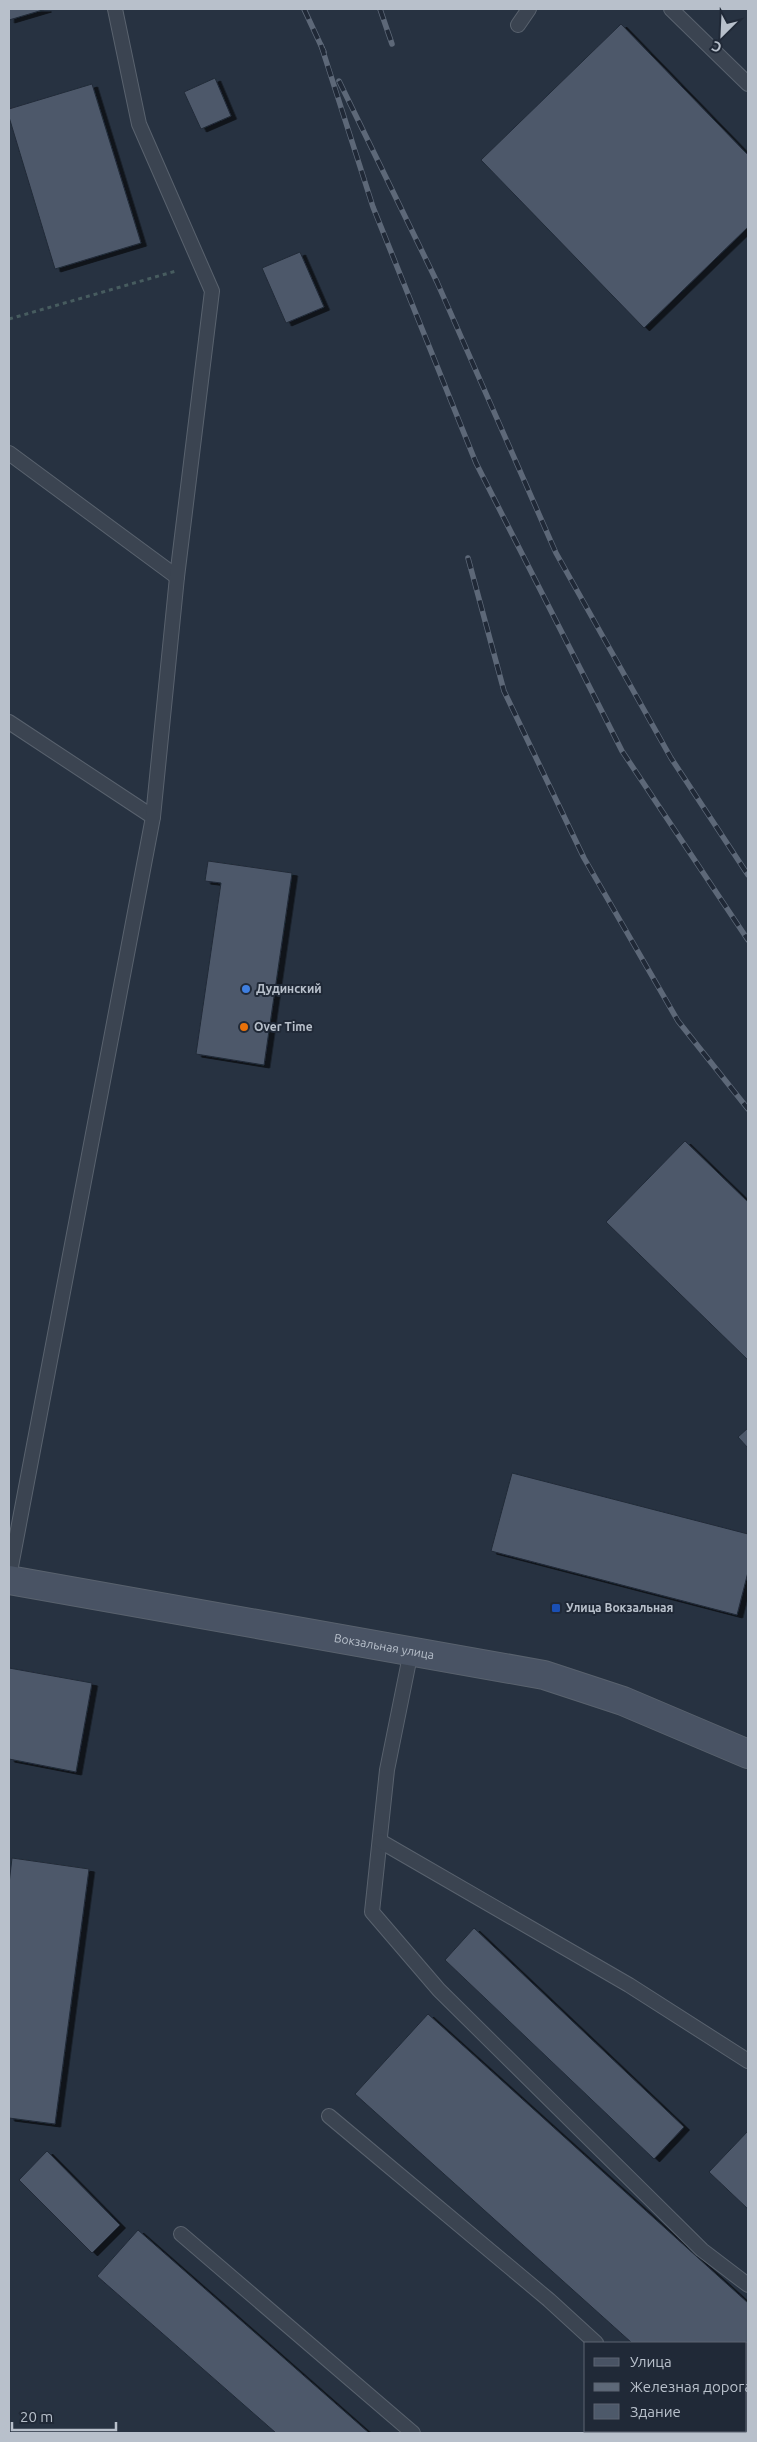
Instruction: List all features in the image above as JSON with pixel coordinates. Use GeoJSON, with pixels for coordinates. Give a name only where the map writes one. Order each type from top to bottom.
{"type":"FeatureCollection","features":[{"type":"Feature","properties":{"kind":"main road","name":"Вокзальная улица"},"geometry":{"type":"LineString","coordinates":[[9,1578],[544,1675],[623,1701],[748,1754]]}},
{"type":"Feature","properties":{"kind":"lane"},"geometry":{"type":"LineString","coordinates":[[9,1578],[153,817],[177,578],[212,291],[139,124],[115,9]]}},
{"type":"Feature","properties":{"kind":"lane"},"geometry":{"type":"LineString","coordinates":[[518,24],[529,9]]}},
{"type":"Feature","properties":{"kind":"lane"},"geometry":{"type":"LineString","coordinates":[[671,9],[748,84]]}},
{"type":"Feature","properties":{"kind":"lane"},"geometry":{"type":"LineString","coordinates":[[9,453],[177,578]]}},
{"type":"Feature","properties":{"kind":"lane"},"geometry":{"type":"LineString","coordinates":[[9,722],[153,817]]}},
{"type":"Feature","properties":{"kind":"lane"},"geometry":{"type":"LineString","coordinates":[[411,1652],[387,1770],[372,1912],[453,2004],[702,2250],[748,2285]]}},
{"type":"Feature","properties":{"kind":"lane"},"geometry":{"type":"LineString","coordinates":[[380,1841],[628,1985],[748,2061]]}},
{"type":"Feature","properties":{"kind":"lane"},"geometry":{"type":"LineString","coordinates":[[329,2116],[549,2300],[595,2342]]}},
{"type":"Feature","properties":{"kind":"lane"},"geometry":{"type":"LineString","coordinates":[[180,2234],[413,2433]]}},
{"type":"Feature","properties":{"kind":"path"},"geometry":{"type":"LineString","coordinates":[[9,320],[200,264]]}},
{"type":"Feature","properties":{"kind":"building"},"geometry":{"type":"Polygon","coordinates":[[[9,9],[46,9],[9,20],[9,9]]]}},
{"type":"Feature","properties":{"kind":"building"},"geometry":{"type":"Polygon","coordinates":[[[621,24],[748,155],[748,227],[644,328],[481,160],[621,24]]]}},
{"type":"Feature","properties":{"kind":"building"},"geometry":{"type":"Polygon","coordinates":[[[215,78],[231,116],[201,129],[184,92],[215,78]]]}},
{"type":"Feature","properties":{"kind":"building"},"geometry":{"type":"Polygon","coordinates":[[[92,84],[141,243],[55,269],[9,117],[9,109],[92,84]]]}},
{"type":"Feature","properties":{"kind":"building"},"geometry":{"type":"Polygon","coordinates":[[[300,252],[324,307],[286,323],[262,268],[300,252]]]}},
{"type":"Feature","properties":{"kind":"building"},"geometry":{"type":"Polygon","coordinates":[[[208,861],[292,873],[264,1065],[196,1054],[221,883],[205,881],[208,861]]]}},
{"type":"Feature","properties":{"kind":"building"},"geometry":{"type":"Polygon","coordinates":[[[685,1141],[748,1202],[748,1360],[606,1222],[685,1141]]]}},
{"type":"Feature","properties":{"kind":"building"},"geometry":{"type":"Polygon","coordinates":[[[748,1428],[748,1448],[738,1437],[748,1428]]]}},
{"type":"Feature","properties":{"kind":"building"},"geometry":{"type":"Polygon","coordinates":[[[512,1473],[748,1534],[748,1572],[737,1615],[491,1551],[512,1473]]]}},
{"type":"Feature","properties":{"kind":"building"},"geometry":{"type":"Polygon","coordinates":[[[9,1668],[92,1683],[76,1772],[9,1759],[9,1668]]]}},
{"type":"Feature","properties":{"kind":"building"},"geometry":{"type":"Polygon","coordinates":[[[12,1858],[89,1869],[55,2124],[9,2118],[9,1884],[12,1858]]]}},
{"type":"Feature","properties":{"kind":"building"},"geometry":{"type":"Polygon","coordinates":[[[474,1928],[684,2127],[654,2159],[445,1960],[474,1928]]]}},
{"type":"Feature","properties":{"kind":"building"},"geometry":{"type":"Polygon","coordinates":[[[428,2014],[748,2303],[748,2433],[730,2432],[747,2432],[747,2342],[631,2342],[355,2094],[428,2014]]]}},
{"type":"Feature","properties":{"kind":"building"},"geometry":{"type":"Polygon","coordinates":[[[748,2131],[748,2209],[709,2172],[748,2131]]]}},
{"type":"Feature","properties":{"kind":"building"},"geometry":{"type":"Polygon","coordinates":[[[47,2151],[120,2225],[92,2253],[19,2180],[47,2151]]]}},
{"type":"Feature","properties":{"kind":"building"},"geometry":{"type":"Polygon","coordinates":[[[138,2230],[369,2433],[276,2433],[97,2276],[138,2230]]]}},
{"type":"Feature","properties":{"kind":"railway"},"geometry":{"type":"LineString","coordinates":[[304,9],[324,52]]}},
{"type":"Feature","properties":{"kind":"railway"},"geometry":{"type":"LineString","coordinates":[[380,9],[392,44]]}},
{"type":"Feature","properties":{"kind":"railway"},"geometry":{"type":"LineString","coordinates":[[321,45],[373,207],[476,463],[622,751],[748,940]]}},
{"type":"Feature","properties":{"kind":"railway"},"geometry":{"type":"LineString","coordinates":[[339,81],[437,282],[556,553],[671,758],[748,875]]}},
{"type":"Feature","properties":{"kind":"railway"},"geometry":{"type":"LineString","coordinates":[[468,558],[504,691],[584,858],[678,1021],[748,1109]]}},
{"type":"Feature","properties":{"kind":"place","name":"Дудинский"},"geometry":{"type":"Point","coordinates":[246,989]}},
{"type":"Feature","properties":{"kind":"place","name":"Over Time"},"geometry":{"type":"Point","coordinates":[244,1027]}},
{"type":"Feature","properties":{"kind":"place","name":"Улица Вокзальная"},"geometry":{"type":"Point","coordinates":[556,1608]}}]}
